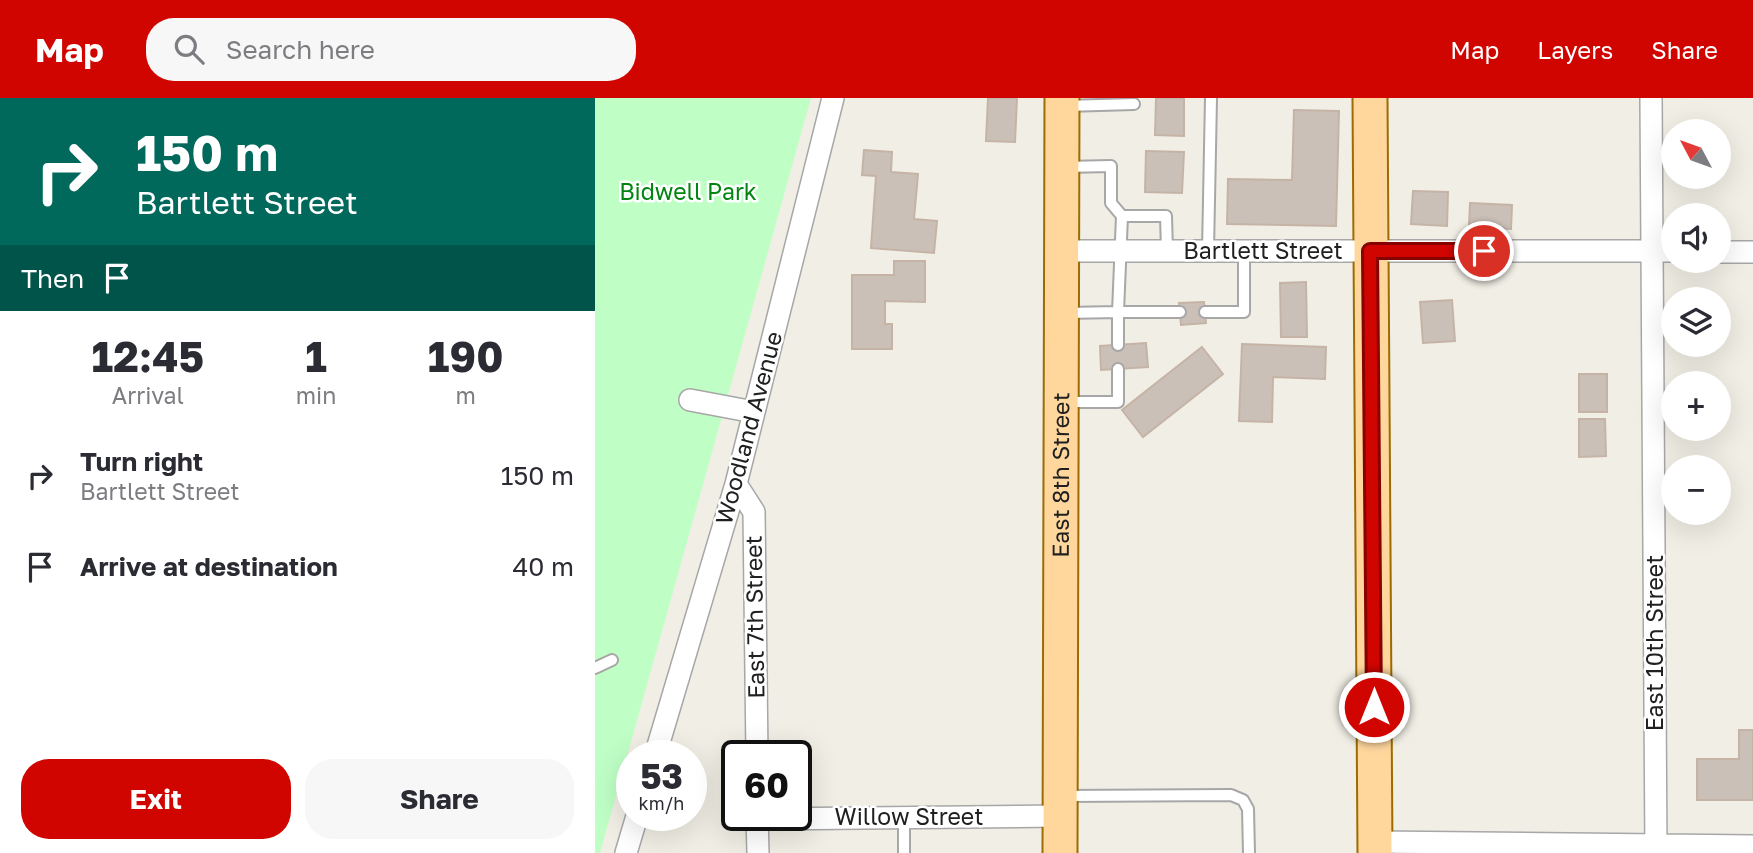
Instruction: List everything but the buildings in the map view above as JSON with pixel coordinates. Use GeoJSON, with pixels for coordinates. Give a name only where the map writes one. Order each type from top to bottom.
{"type":"FeatureCollection","features":[{"type":"Feature","properties":{"kind":"main road"},"geometry":{"type":"LineString","coordinates":[[1370,98],[1375,847]]}},
{"type":"Feature","properties":{"kind":"main road","name":"East 8th Street"},"geometry":{"type":"LineString","coordinates":[[1060,853],[1063,102]]}},
{"type":"Feature","properties":{"kind":"street","name":"Woodland Avenue"},"geometry":{"type":"LineString","coordinates":[[660,740],[736,484],[833,98]]}},
{"type":"Feature","properties":{"kind":"street","name":"East 10th Street"},"geometry":{"type":"LineString","coordinates":[[1651,98],[1661,226]]}},
{"type":"Feature","properties":{"kind":"street","name":"Bartlett Street"},"geometry":{"type":"LineString","coordinates":[[1062,251],[1661,251]]}},
{"type":"Feature","properties":{"kind":"street"},"geometry":{"type":"LineString","coordinates":[[1731,251],[1753,252]]}},
{"type":"Feature","properties":{"kind":"street","name":"East 10th Street"},"geometry":{"type":"LineString","coordinates":[[1656,849],[1663,273]]}},
{"type":"Feature","properties":{"kind":"street"},"geometry":{"type":"LineString","coordinates":[[690,400],[754,412]]}},
{"type":"Feature","properties":{"kind":"street","name":"East 7th Street"},"geometry":{"type":"LineString","coordinates":[[736,484],[754,512],[757,740]]}},
{"type":"Feature","properties":{"kind":"street","name":"Willow Street"},"geometry":{"type":"LineString","coordinates":[[812,817],[904,816],[1060,806]]}},
{"type":"Feature","properties":{"kind":"street"},"geometry":{"type":"LineString","coordinates":[[626,853],[633,831]]}},
{"type":"Feature","properties":{"kind":"street"},"geometry":{"type":"LineString","coordinates":[[757,831],[758,853]]}},
{"type":"Feature","properties":{"kind":"street"},"geometry":{"type":"LineString","coordinates":[[1375,847],[1656,849],[1753,846]]}},
{"type":"Feature","properties":{"kind":"lane"},"geometry":{"type":"LineString","coordinates":[[1208,251],[1211,98]]}},
{"type":"Feature","properties":{"kind":"lane"},"geometry":{"type":"LineString","coordinates":[[1063,102],[1134,104]]}},
{"type":"Feature","properties":{"kind":"lane"},"geometry":{"type":"LineString","coordinates":[[1062,167],[1111,166],[1111,203],[1122,216],[1118,345]]}},
{"type":"Feature","properties":{"kind":"lane"},"geometry":{"type":"LineString","coordinates":[[1122,216],[1166,216],[1167,251]]}},
{"type":"Feature","properties":{"kind":"lane"},"geometry":{"type":"LineString","coordinates":[[1205,312],[1244,312],[1244,251]]}},
{"type":"Feature","properties":{"kind":"lane"},"geometry":{"type":"LineString","coordinates":[[1062,313],[1180,312]]}},
{"type":"Feature","properties":{"kind":"lane"},"geometry":{"type":"LineString","coordinates":[[1062,402],[1118,402],[1118,369]]}},
{"type":"Feature","properties":{"kind":"lane"},"geometry":{"type":"LineString","coordinates":[[595,668],[612,660]]}},
{"type":"Feature","properties":{"kind":"lane"},"geometry":{"type":"LineString","coordinates":[[1060,806],[1231,795],[1243,800],[1248,809],[1249,853]]}},
{"type":"Feature","properties":{"kind":"lane"},"geometry":{"type":"LineString","coordinates":[[904,816],[904,853]]}},
{"type":"Feature","properties":{"kind":"green space","name":"Bidwell Park"},"geometry":{"type":"Polygon","coordinates":[[[595,98],[811,98],[632,740],[616,740],[616,796],[600,853],[595,853],[595,98]]]}},
{"type":"Feature","properties":{"kind":"route"},"geometry":{"type":"LineString","coordinates":[[1374,707],[1370,251],[1484,251]]}}]}
